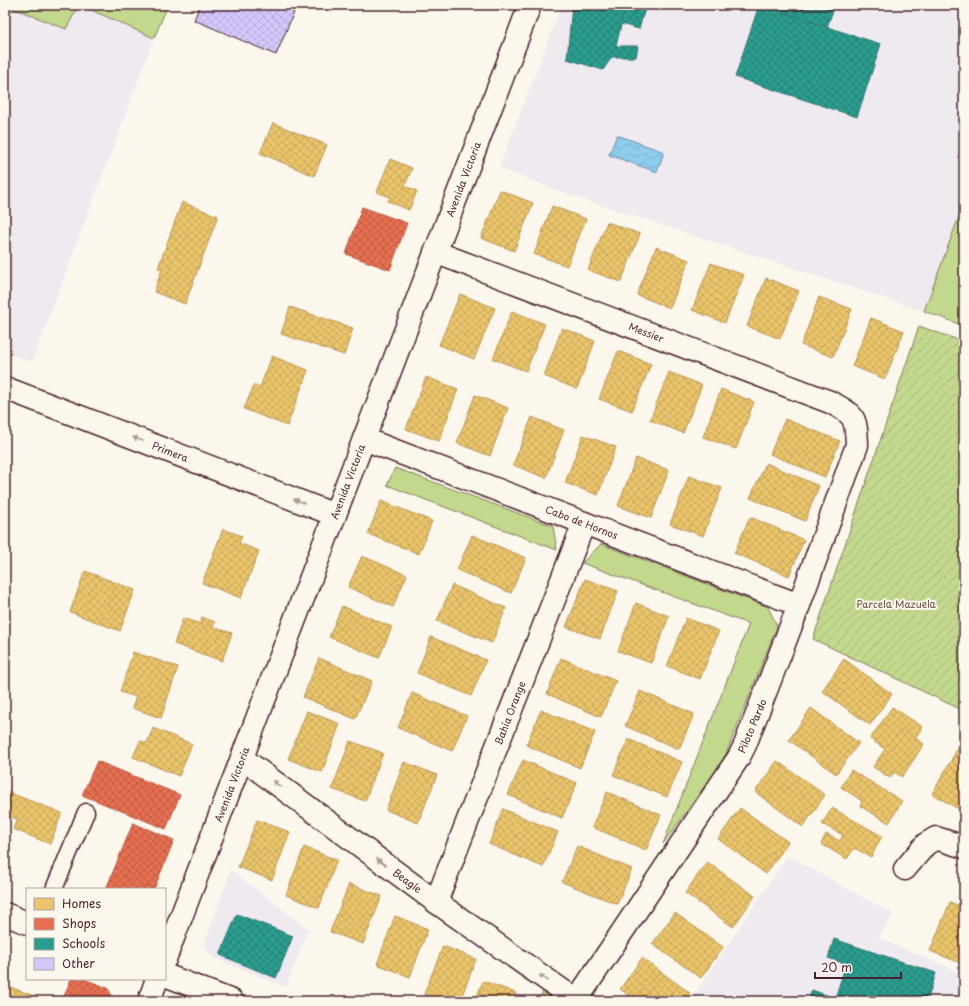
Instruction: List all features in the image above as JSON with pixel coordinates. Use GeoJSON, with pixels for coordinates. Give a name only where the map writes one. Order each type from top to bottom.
{"type":"FeatureCollection","features":[{"type":"Feature","properties":{"kind":"street","name":"Avenida Victoria"},"geometry":{"type":"LineString","coordinates":[[166,956],[530,5]]}},
{"type":"Feature","properties":{"kind":"street","name":"Messier"},"geometry":{"type":"LineString","coordinates":[[435,252],[830,402],[846,410],[854,418]]}},
{"type":"Feature","properties":{"kind":"street","name":"Primera"},"geometry":{"type":"LineString","coordinates":[[5,388],[335,515]]}},
{"type":"Feature","properties":{"kind":"street","name":"Piloto Pardo"},"geometry":{"type":"LineString","coordinates":[[576,1000],[739,757],[745,745],[799,605],[857,445],[854,418]]}},
{"type":"Feature","properties":{"kind":"street","name":"Cabo de Hornos"},"geometry":{"type":"LineString","coordinates":[[364,439],[799,605]]}},
{"type":"Feature","properties":{"kind":"street","name":"Bahía Orange"},"geometry":{"type":"LineString","coordinates":[[436,902],[584,523]]}},
{"type":"Feature","properties":{"kind":"street","name":"Beagle"},"geometry":{"type":"LineString","coordinates":[[242,758],[436,902],[576,1000]]}},
{"type":"Feature","properties":{"kind":"street"},"geometry":{"type":"LineString","coordinates":[[905,869],[926,844],[936,838],[964,847]]}},
{"type":"Feature","properties":{"kind":"street"},"geometry":{"type":"LineString","coordinates":[[5,914],[26,922]]}},
{"type":"Feature","properties":{"kind":"street"},"geometry":{"type":"LineString","coordinates":[[166,975],[232,1001]]}},
{"type":"Feature","properties":{"kind":"street"},"geometry":{"type":"LineString","coordinates":[[149,1001],[158,980]]}},
{"type":"Feature","properties":{"kind":"lane"},"geometry":{"type":"LineString","coordinates":[[54,888],[86,812]]}},
{"type":"Feature","properties":{"kind":"shaded area"},"geometry":{"type":"Polygon","coordinates":[[[79,5],[154,38],[32,362],[5,352],[5,6],[66,29],[79,5]]]}},
{"type":"Feature","properties":{"kind":"shaded area"},"geometry":{"type":"Polygon","coordinates":[[[562,5],[964,6],[964,203],[924,311],[579,198],[499,168],[562,5]]]}},
{"type":"Feature","properties":{"kind":"shaded area"},"geometry":{"type":"Polygon","coordinates":[[[788,856],[893,914],[878,938],[964,974],[964,1001],[690,1001],[788,856]]]}},
{"type":"Feature","properties":{"kind":"shaded area"},"geometry":{"type":"Polygon","coordinates":[[[231,870],[308,929],[286,987],[213,958],[204,945],[231,870]]]}},
{"type":"Feature","properties":{"kind":"green space"},"geometry":{"type":"Polygon","coordinates":[[[5,5],[79,5],[66,29],[5,5]]]}},
{"type":"Feature","properties":{"kind":"green space"},"geometry":{"type":"Polygon","coordinates":[[[80,5],[168,5],[154,38],[80,5]]]}},
{"type":"Feature","properties":{"kind":"green space"},"geometry":{"type":"Polygon","coordinates":[[[964,203],[964,326],[924,311],[964,203]]]}},
{"type":"Feature","properties":{"kind":"green space","name":"Parcela Mazuela"},"geometry":{"type":"Polygon","coordinates":[[[919,326],[964,342],[964,711],[813,639],[919,326]]]}},
{"type":"Feature","properties":{"kind":"green space"},"geometry":{"type":"Polygon","coordinates":[[[395,468],[553,526],[557,550],[387,485],[395,468]]]}},
{"type":"Feature","properties":{"kind":"green space"},"geometry":{"type":"Polygon","coordinates":[[[601,544],[768,607],[777,626],[726,754],[663,844],[749,624],[582,563],[601,544]]]}},
{"type":"Feature","properties":{"kind":"green space"},"geometry":{"type":"Polygon","coordinates":[[[543,991],[547,993],[550,1001],[539,1001],[543,991]]]}},
{"type":"Feature","properties":{"kind":"water"},"geometry":{"type":"Polygon","coordinates":[[[617,135],[664,152],[657,172],[609,155],[617,135]]]}},
{"type":"Feature","properties":{"kind":"building: Homes"},"geometry":{"type":"Polygon","coordinates":[[[273,123],[327,145],[314,176],[260,153],[273,123]]]}},
{"type":"Feature","properties":{"kind":"building: Homes"},"geometry":{"type":"Polygon","coordinates":[[[390,159],[412,168],[405,186],[417,191],[409,210],[388,201],[390,197],[377,192],[390,159]]]}},
{"type":"Feature","properties":{"kind":"building: Homes"},"geometry":{"type":"Polygon","coordinates":[[[500,190],[533,203],[514,251],[481,238],[500,190]]]}},
{"type":"Feature","properties":{"kind":"building: Homes"},"geometry":{"type":"Polygon","coordinates":[[[182,202],[218,216],[185,304],[154,292],[162,269],[158,268],[182,202]]]}},
{"type":"Feature","properties":{"kind":"building: Homes"},"geometry":{"type":"Polygon","coordinates":[[[552,206],[586,219],[567,266],[534,254],[552,206]]]}},
{"type":"Feature","properties":{"kind":"building: Homes"},"geometry":{"type":"Polygon","coordinates":[[[607,222],[640,234],[621,282],[588,270],[607,222]]]}},
{"type":"Feature","properties":{"kind":"building: Homes"},"geometry":{"type":"Polygon","coordinates":[[[656,247],[689,260],[670,308],[637,295],[656,247]]]}},
{"type":"Feature","properties":{"kind":"building: Homes"},"geometry":{"type":"Polygon","coordinates":[[[711,263],[744,275],[725,323],[692,310],[711,263]]]}},
{"type":"Feature","properties":{"kind":"building: Homes"},"geometry":{"type":"Polygon","coordinates":[[[766,278],[799,291],[780,339],[747,326],[766,278]]]}},
{"type":"Feature","properties":{"kind":"building: Homes"},"geometry":{"type":"Polygon","coordinates":[[[460,294],[495,308],[474,359],[439,345],[460,294]]]}},
{"type":"Feature","properties":{"kind":"building: Homes"},"geometry":{"type":"Polygon","coordinates":[[[819,297],[852,309],[833,357],[801,345],[819,297]]]}},
{"type":"Feature","properties":{"kind":"building: Homes"},"geometry":{"type":"Polygon","coordinates":[[[290,307],[353,328],[344,355],[281,334],[290,307]]]}},
{"type":"Feature","properties":{"kind":"building: Homes"},"geometry":{"type":"Polygon","coordinates":[[[512,311],[545,324],[526,371],[493,359],[512,311]]]}},
{"type":"Feature","properties":{"kind":"building: Homes"},"geometry":{"type":"Polygon","coordinates":[[[871,318],[904,331],[885,379],[852,366],[871,318]]]}},
{"type":"Feature","properties":{"kind":"building: Homes"},"geometry":{"type":"Polygon","coordinates":[[[562,328],[595,341],[577,389],[544,376],[562,328]]]}},
{"type":"Feature","properties":{"kind":"building: Homes"},"geometry":{"type":"Polygon","coordinates":[[[618,351],[651,364],[632,411],[599,399],[618,351]]]}},
{"type":"Feature","properties":{"kind":"building: Homes"},"geometry":{"type":"Polygon","coordinates":[[[272,356],[308,370],[287,426],[244,409],[254,385],[260,387],[272,356]]]}},
{"type":"Feature","properties":{"kind":"building: Homes"},"geometry":{"type":"Polygon","coordinates":[[[669,372],[702,385],[683,433],[650,420],[669,372]]]}},
{"type":"Feature","properties":{"kind":"building: Homes"},"geometry":{"type":"Polygon","coordinates":[[[426,377],[458,389],[439,441],[406,429],[426,377]]]}},
{"type":"Feature","properties":{"kind":"building: Homes"},"geometry":{"type":"Polygon","coordinates":[[[721,389],[754,402],[736,449],[703,437],[721,389]]]}},
{"type":"Feature","properties":{"kind":"building: Homes"},"geometry":{"type":"Polygon","coordinates":[[[475,395],[508,408],[490,456],[457,443],[475,395]]]}},
{"type":"Feature","properties":{"kind":"building: Homes"},"geometry":{"type":"Polygon","coordinates":[[[532,417],[564,430],[546,478],[513,465],[532,417]]]}},
{"type":"Feature","properties":{"kind":"building: Homes"},"geometry":{"type":"Polygon","coordinates":[[[785,419],[840,441],[825,477],[770,454],[785,419]]]}},
{"type":"Feature","properties":{"kind":"building: Homes"},"geometry":{"type":"Polygon","coordinates":[[[583,435],[616,447],[598,495],[565,483],[583,435]]]}},
{"type":"Feature","properties":{"kind":"building: Homes"},"geometry":{"type":"Polygon","coordinates":[[[636,458],[669,470],[651,518],[618,506],[636,458]]]}},
{"type":"Feature","properties":{"kind":"building: Homes"},"geometry":{"type":"Polygon","coordinates":[[[766,463],[819,486],[805,521],[750,498],[766,463]]]}},
{"type":"Feature","properties":{"kind":"building: Homes"},"geometry":{"type":"Polygon","coordinates":[[[689,476],[722,488],[703,536],[670,524],[689,476]]]}},
{"type":"Feature","properties":{"kind":"building: Homes"},"geometry":{"type":"Polygon","coordinates":[[[381,501],[432,521],[419,554],[368,534],[381,501]]]}},
{"type":"Feature","properties":{"kind":"building: Homes"},"geometry":{"type":"Polygon","coordinates":[[[750,517],[804,540],[789,576],[734,553],[750,517]]]}},
{"type":"Feature","properties":{"kind":"building: Homes"},"geometry":{"type":"Polygon","coordinates":[[[223,529],[242,536],[239,543],[259,551],[241,598],[202,583],[223,529]]]}},
{"type":"Feature","properties":{"kind":"building: Homes"},"geometry":{"type":"Polygon","coordinates":[[[472,535],[526,558],[511,593],[457,570],[472,535]]]}},
{"type":"Feature","properties":{"kind":"building: Homes"},"geometry":{"type":"Polygon","coordinates":[[[362,556],[407,575],[393,607],[348,587],[362,556]]]}},
{"type":"Feature","properties":{"kind":"building: Homes"},"geometry":{"type":"Polygon","coordinates":[[[85,571],[135,590],[120,631],[70,612],[85,571]]]}},
{"type":"Feature","properties":{"kind":"building: Homes"},"geometry":{"type":"Polygon","coordinates":[[[585,579],[618,591],[600,639],[566,627],[585,579]]]}},
{"type":"Feature","properties":{"kind":"building: Homes"},"geometry":{"type":"Polygon","coordinates":[[[452,585],[506,608],[492,643],[437,621],[452,585]]]}},
{"type":"Feature","properties":{"kind":"building: Homes"},"geometry":{"type":"Polygon","coordinates":[[[636,603],[669,616],[651,663],[618,651],[636,603]]]}},
{"type":"Feature","properties":{"kind":"building: Homes"},"geometry":{"type":"Polygon","coordinates":[[[342,606],[392,627],[379,658],[329,637],[342,606]]]}},
{"type":"Feature","properties":{"kind":"building: Homes"},"geometry":{"type":"Polygon","coordinates":[[[202,617],[215,622],[213,627],[232,633],[222,661],[174,644],[183,618],[200,624],[202,617]]]}},
{"type":"Feature","properties":{"kind":"building: Homes"},"geometry":{"type":"Polygon","coordinates":[[[686,618],[719,631],[700,679],[667,666],[686,618]]]}},
{"type":"Feature","properties":{"kind":"building: Homes"},"geometry":{"type":"Polygon","coordinates":[[[431,637],[486,660],[471,696],[417,673],[431,637]]]}},
{"type":"Feature","properties":{"kind":"building: Homes"},"geometry":{"type":"Polygon","coordinates":[[[133,652],[178,667],[161,718],[132,708],[136,697],[120,692],[133,652]]]}},
{"type":"Feature","properties":{"kind":"building: Homes"},"geometry":{"type":"Polygon","coordinates":[[[319,658],[372,681],[355,719],[303,697],[319,658]]]}},
{"type":"Feature","properties":{"kind":"building: Homes"},"geometry":{"type":"Polygon","coordinates":[[[561,658],[616,681],[601,717],[547,694],[561,658]]]}},
{"type":"Feature","properties":{"kind":"building: Homes"},"geometry":{"type":"Polygon","coordinates":[[[844,659],[892,694],[870,725],[822,691],[844,659]]]}},
{"type":"Feature","properties":{"kind":"building: Homes"},"geometry":{"type":"Polygon","coordinates":[[[640,691],[694,714],[679,749],[625,726],[640,691]]]}},
{"type":"Feature","properties":{"kind":"building: Homes"},"geometry":{"type":"Polygon","coordinates":[[[412,693],[467,716],[452,751],[398,728],[412,693]]]}},
{"type":"Feature","properties":{"kind":"building: Homes"},"geometry":{"type":"Polygon","coordinates":[[[892,707],[923,727],[915,738],[924,744],[902,777],[894,772],[890,778],[873,767],[885,749],[870,739],[892,707]]]}},
{"type":"Feature","properties":{"kind":"building: Homes"},"geometry":{"type":"Polygon","coordinates":[[[811,708],[859,743],[836,774],[789,740],[811,708]]]}},
{"type":"Feature","properties":{"kind":"building: Homes"},"geometry":{"type":"Polygon","coordinates":[[[541,710],[595,732],[580,768],[526,745],[541,710]]]}},
{"type":"Feature","properties":{"kind":"building: Homes"},"geometry":{"type":"Polygon","coordinates":[[[307,711],[340,724],[322,772],[288,759],[307,711]]]}},
{"type":"Feature","properties":{"kind":"building: Homes"},"geometry":{"type":"Polygon","coordinates":[[[153,728],[192,744],[179,776],[133,757],[140,741],[147,743],[153,728]]]}},
{"type":"Feature","properties":{"kind":"building: Homes"},"geometry":{"type":"Polygon","coordinates":[[[628,739],[682,762],[667,797],[613,775],[628,739]]]}},
{"type":"Feature","properties":{"kind":"building: Homes"},"geometry":{"type":"Polygon","coordinates":[[[350,741],[383,753],[365,801],[332,789],[350,741]]]}},
{"type":"Feature","properties":{"kind":"building: Homes"},"geometry":{"type":"Polygon","coordinates":[[[962,741],[964,742],[964,812],[932,794],[962,741]]]}},
{"type":"Feature","properties":{"kind":"building: Homes"},"geometry":{"type":"Polygon","coordinates":[[[523,760],[577,783],[562,818],[508,795],[523,760]]]}},
{"type":"Feature","properties":{"kind":"building: Homes"},"geometry":{"type":"Polygon","coordinates":[[[777,761],[825,795],[803,827],[755,792],[777,761]]]}},
{"type":"Feature","properties":{"kind":"building: Homes"},"geometry":{"type":"Polygon","coordinates":[[[404,762],[437,775],[418,823],[386,810],[404,762]]]}},
{"type":"Feature","properties":{"kind":"building: Homes"},"geometry":{"type":"Polygon","coordinates":[[[851,770],[902,801],[889,823],[860,806],[862,801],[841,787],[851,770]]]}},
{"type":"Feature","properties":{"kind":"building: Homes"},"geometry":{"type":"Polygon","coordinates":[[[5,791],[62,813],[50,844],[13,829],[17,819],[5,815],[5,791]]]}},
{"type":"Feature","properties":{"kind":"building: Homes"},"geometry":{"type":"Polygon","coordinates":[[[607,792],[661,815],[646,850],[592,827],[607,792]]]}},
{"type":"Feature","properties":{"kind":"building: Homes"},"geometry":{"type":"Polygon","coordinates":[[[740,808],[788,842],[766,874],[718,839],[740,808]]]}},
{"type":"Feature","properties":{"kind":"building: Homes"},"geometry":{"type":"Polygon","coordinates":[[[832,808],[882,836],[871,857],[854,848],[847,859],[821,844],[826,834],[840,841],[843,835],[822,824],[832,808]]]}},
{"type":"Feature","properties":{"kind":"building: Homes"},"geometry":{"type":"Polygon","coordinates":[[[503,809],[558,832],[543,867],[489,844],[503,809]]]}},
{"type":"Feature","properties":{"kind":"building: Homes"},"geometry":{"type":"Polygon","coordinates":[[[257,820],[290,832],[272,880],[238,867],[257,820]]]}},
{"type":"Feature","properties":{"kind":"building: Homes"},"geometry":{"type":"Polygon","coordinates":[[[577,846],[632,869],[617,904],[562,882],[577,846]]]}},
{"type":"Feature","properties":{"kind":"building: Homes"},"geometry":{"type":"Polygon","coordinates":[[[304,847],[337,860],[319,908],[286,895],[304,847]]]}},
{"type":"Feature","properties":{"kind":"building: Homes"},"geometry":{"type":"Polygon","coordinates":[[[707,862],[755,896],[733,927],[685,893],[707,862]]]}},
{"type":"Feature","properties":{"kind":"building: Homes"},"geometry":{"type":"Polygon","coordinates":[[[349,884],[382,896],[363,944],[330,932],[349,884]]]}},
{"type":"Feature","properties":{"kind":"building: Homes"},"geometry":{"type":"Polygon","coordinates":[[[950,902],[964,908],[963,964],[930,951],[950,902]]]}},
{"type":"Feature","properties":{"kind":"building: Homes"},"geometry":{"type":"Polygon","coordinates":[[[675,913],[723,947],[701,978],[652,944],[675,913]]]}},
{"type":"Feature","properties":{"kind":"building: Homes"},"geometry":{"type":"Polygon","coordinates":[[[395,916],[428,929],[410,977],[377,964],[395,916]]]}},
{"type":"Feature","properties":{"kind":"building: Homes"},"geometry":{"type":"Polygon","coordinates":[[[443,946],[476,959],[460,1001],[442,1001],[424,994],[443,946]]]}},
{"type":"Feature","properties":{"kind":"building: Homes"},"geometry":{"type":"Polygon","coordinates":[[[642,958],[690,993],[684,1001],[636,1001],[620,989],[642,958]]]}},
{"type":"Feature","properties":{"kind":"building: Homes"},"geometry":{"type":"Polygon","coordinates":[[[483,981],[516,993],[513,1001],[475,1001],[483,981]]]}},
{"type":"Feature","properties":{"kind":"building: Homes"},"geometry":{"type":"Polygon","coordinates":[[[5,985],[34,996],[32,1001],[5,1001],[5,985]]]}},
{"type":"Feature","properties":{"kind":"building: Shops"},"geometry":{"type":"Polygon","coordinates":[[[362,207],[407,223],[390,270],[346,254],[362,207]]]}},
{"type":"Feature","properties":{"kind":"building: Shops"},"geometry":{"type":"Polygon","coordinates":[[[97,761],[180,795],[166,829],[82,795],[97,761]]]}},
{"type":"Feature","properties":{"kind":"building: Shops"},"geometry":{"type":"Polygon","coordinates":[[[133,823],[174,840],[154,888],[106,888],[133,823]]]}},
{"type":"Feature","properties":{"kind":"building: Shops"},"geometry":{"type":"Polygon","coordinates":[[[71,980],[87,980],[108,988],[114,1001],[62,1001],[71,980]]]}},
{"type":"Feature","properties":{"kind":"building: Schools"},"geometry":{"type":"Polygon","coordinates":[[[572,5],[626,5],[616,46],[638,46],[636,57],[612,57],[603,70],[567,59],[572,5]]]}},
{"type":"Feature","properties":{"kind":"building: Schools"},"geometry":{"type":"Polygon","coordinates":[[[626,5],[646,5],[639,29],[621,24],[626,5]]]}},
{"type":"Feature","properties":{"kind":"building: Schools"},"geometry":{"type":"Polygon","coordinates":[[[759,5],[763,5],[881,44],[857,117],[735,77],[759,5]]]}},
{"type":"Feature","properties":{"kind":"building: Schools"},"geometry":{"type":"Polygon","coordinates":[[[763,5],[835,5],[827,27],[763,5]]]}},
{"type":"Feature","properties":{"kind":"building: Schools"},"geometry":{"type":"Polygon","coordinates":[[[237,914],[293,936],[276,978],[220,955],[237,914]]]}},
{"type":"Feature","properties":{"kind":"building: Schools"},"geometry":{"type":"Polygon","coordinates":[[[834,939],[936,973],[927,1001],[808,1001],[812,990],[835,998],[846,964],[828,958],[834,939]]]}},
{"type":"Feature","properties":{"kind":"building: Other"},"geometry":{"type":"Polygon","coordinates":[[[200,5],[297,5],[276,55],[194,20],[200,5]]]}}]}
